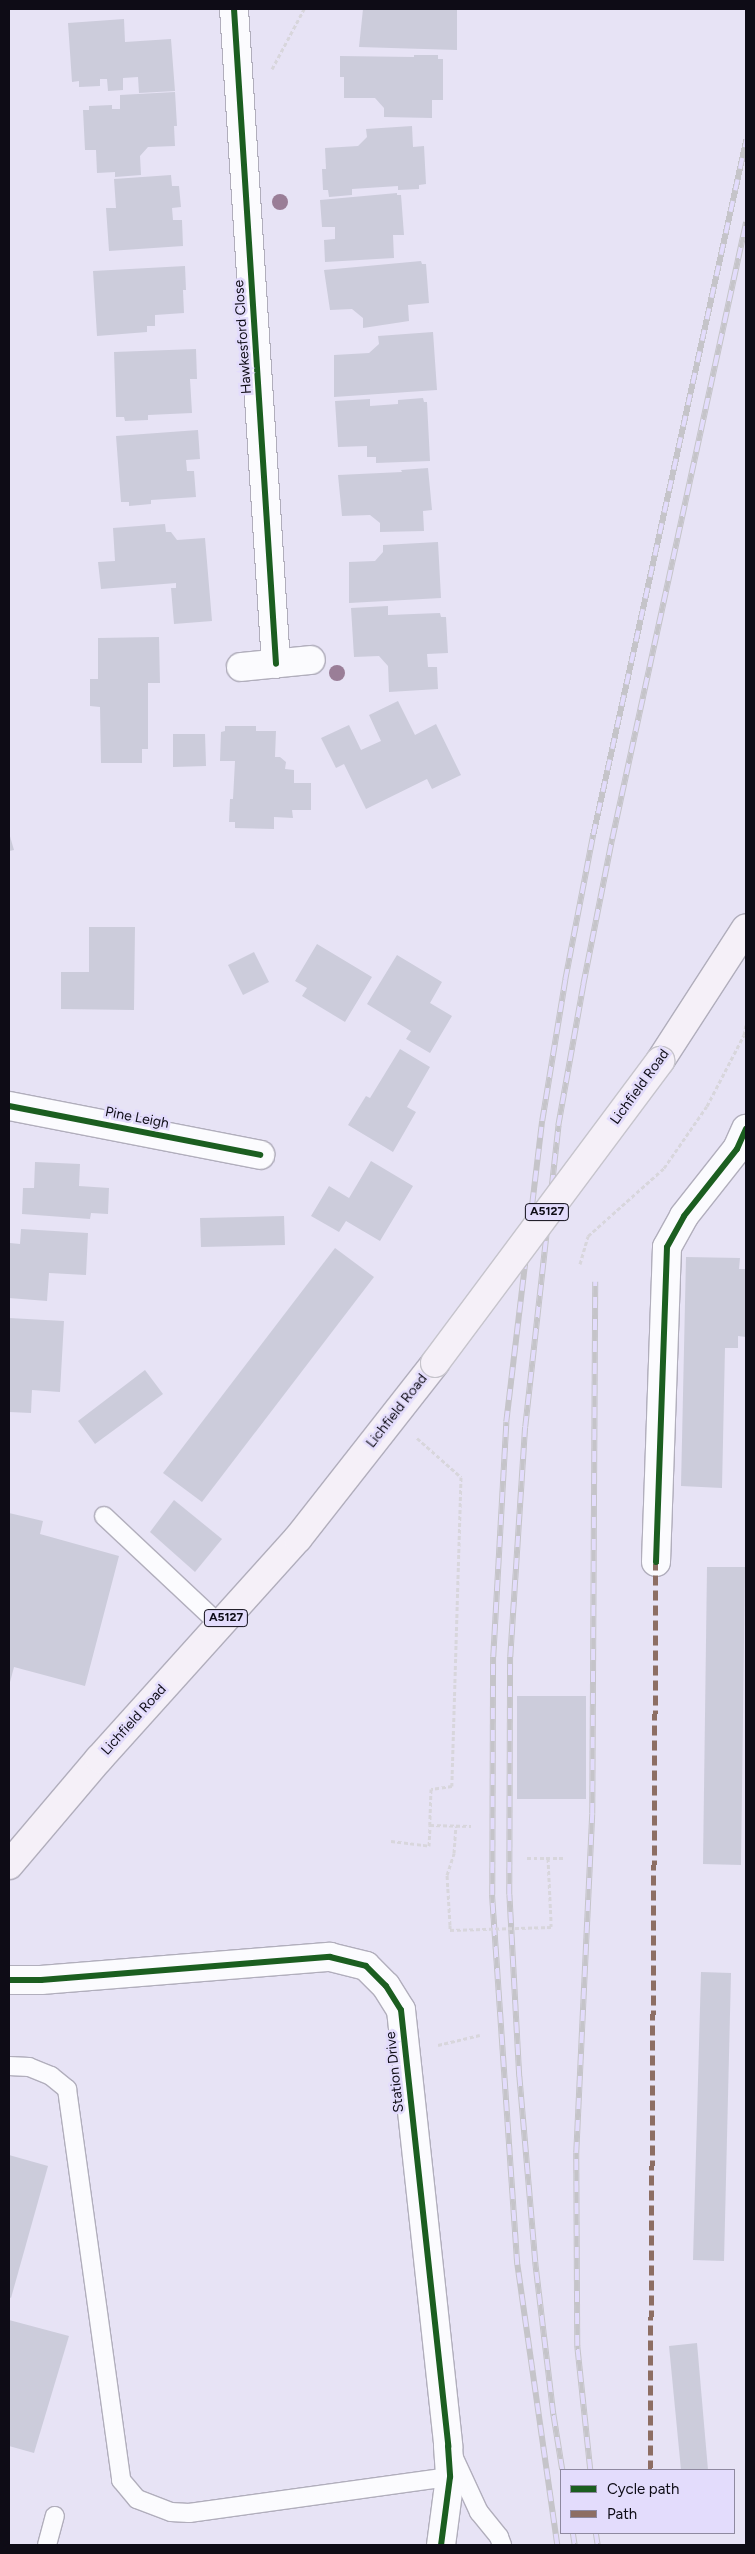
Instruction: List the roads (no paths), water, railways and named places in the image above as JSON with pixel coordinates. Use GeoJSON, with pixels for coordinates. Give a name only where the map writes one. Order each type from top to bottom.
{"type":"FeatureCollection","features":[{"type":"Feature","properties":{"kind":"main road","name":"Lichfield Road"},"geometry":{"type":"LineString","coordinates":[[9,1865],[99,1759],[298,1538],[435,1363],[660,1061],[746,931]]}},
{"type":"Feature","properties":{"kind":"street","name":"Hawkesford Close"},"geometry":{"type":"LineString","coordinates":[[234,9],[276,664]]}},
{"type":"Feature","properties":{"kind":"street"},"geometry":{"type":"LineString","coordinates":[[242,667],[312,660]]}},
{"type":"Feature","properties":{"kind":"street","name":"Pine Leigh"},"geometry":{"type":"LineString","coordinates":[[9,1106],[260,1155]]}},
{"type":"Feature","properties":{"kind":"street"},"geometry":{"type":"LineString","coordinates":[[656,1562],[667,1247],[684,1216],[737,1149],[746,1129]]}},
{"type":"Feature","properties":{"kind":"street","name":"Station Drive"},"geometry":{"type":"LineString","coordinates":[[9,1980],[42,1980],[330,1957],[366,1966],[386,1986],[401,2010],[448,2446],[450,2477],[440,2545]]}},
{"type":"Feature","properties":{"kind":"street","name":"Station Drive"},"geometry":{"type":"LineString","coordinates":[[9,1991],[42,1980]]}},
{"type":"Feature","properties":{"kind":"lane"},"geometry":{"type":"LineString","coordinates":[[104,1516],[220,1625]]}},
{"type":"Feature","properties":{"kind":"lane"},"geometry":{"type":"LineString","coordinates":[[9,2066],[29,2067],[44,2073],[67,2089],[121,2480],[137,2499],[171,2512],[190,2513],[450,2477]]}},
{"type":"Feature","properties":{"kind":"lane"},"geometry":{"type":"LineString","coordinates":[[448,2446],[479,2512],[499,2537],[502,2545]]}},
{"type":"Feature","properties":{"kind":"lane"},"geometry":{"type":"LineString","coordinates":[[47,2545],[55,2516]]}},
{"type":"Feature","properties":{"kind":"railway"},"geometry":{"type":"LineString","coordinates":[[557,2545],[517,2265],[492,1895],[493,1657],[506,1422],[542,1121],[565,980],[593,835],[746,140]]}},
{"type":"Feature","properties":{"kind":"railway"},"geometry":{"type":"LineString","coordinates":[[562,2469],[553,2414],[535,2262],[519,2077],[509,1895],[510,1657],[525,1427],[558,1126],[583,985],[612,839],[746,222]]}},
{"type":"Feature","properties":{"kind":"railway"},"geometry":{"type":"LineString","coordinates":[[590,2469],[577,2346],[576,2153],[592,1814],[595,1282]]}},
{"type":"Feature","properties":{"kind":"railway"},"geometry":{"type":"LineString","coordinates":[[573,2534],[575,2545]]}},
{"type":"Feature","properties":{"kind":"railway"},"geometry":{"type":"LineString","coordinates":[[596,2534],[598,2545]]}}]}
